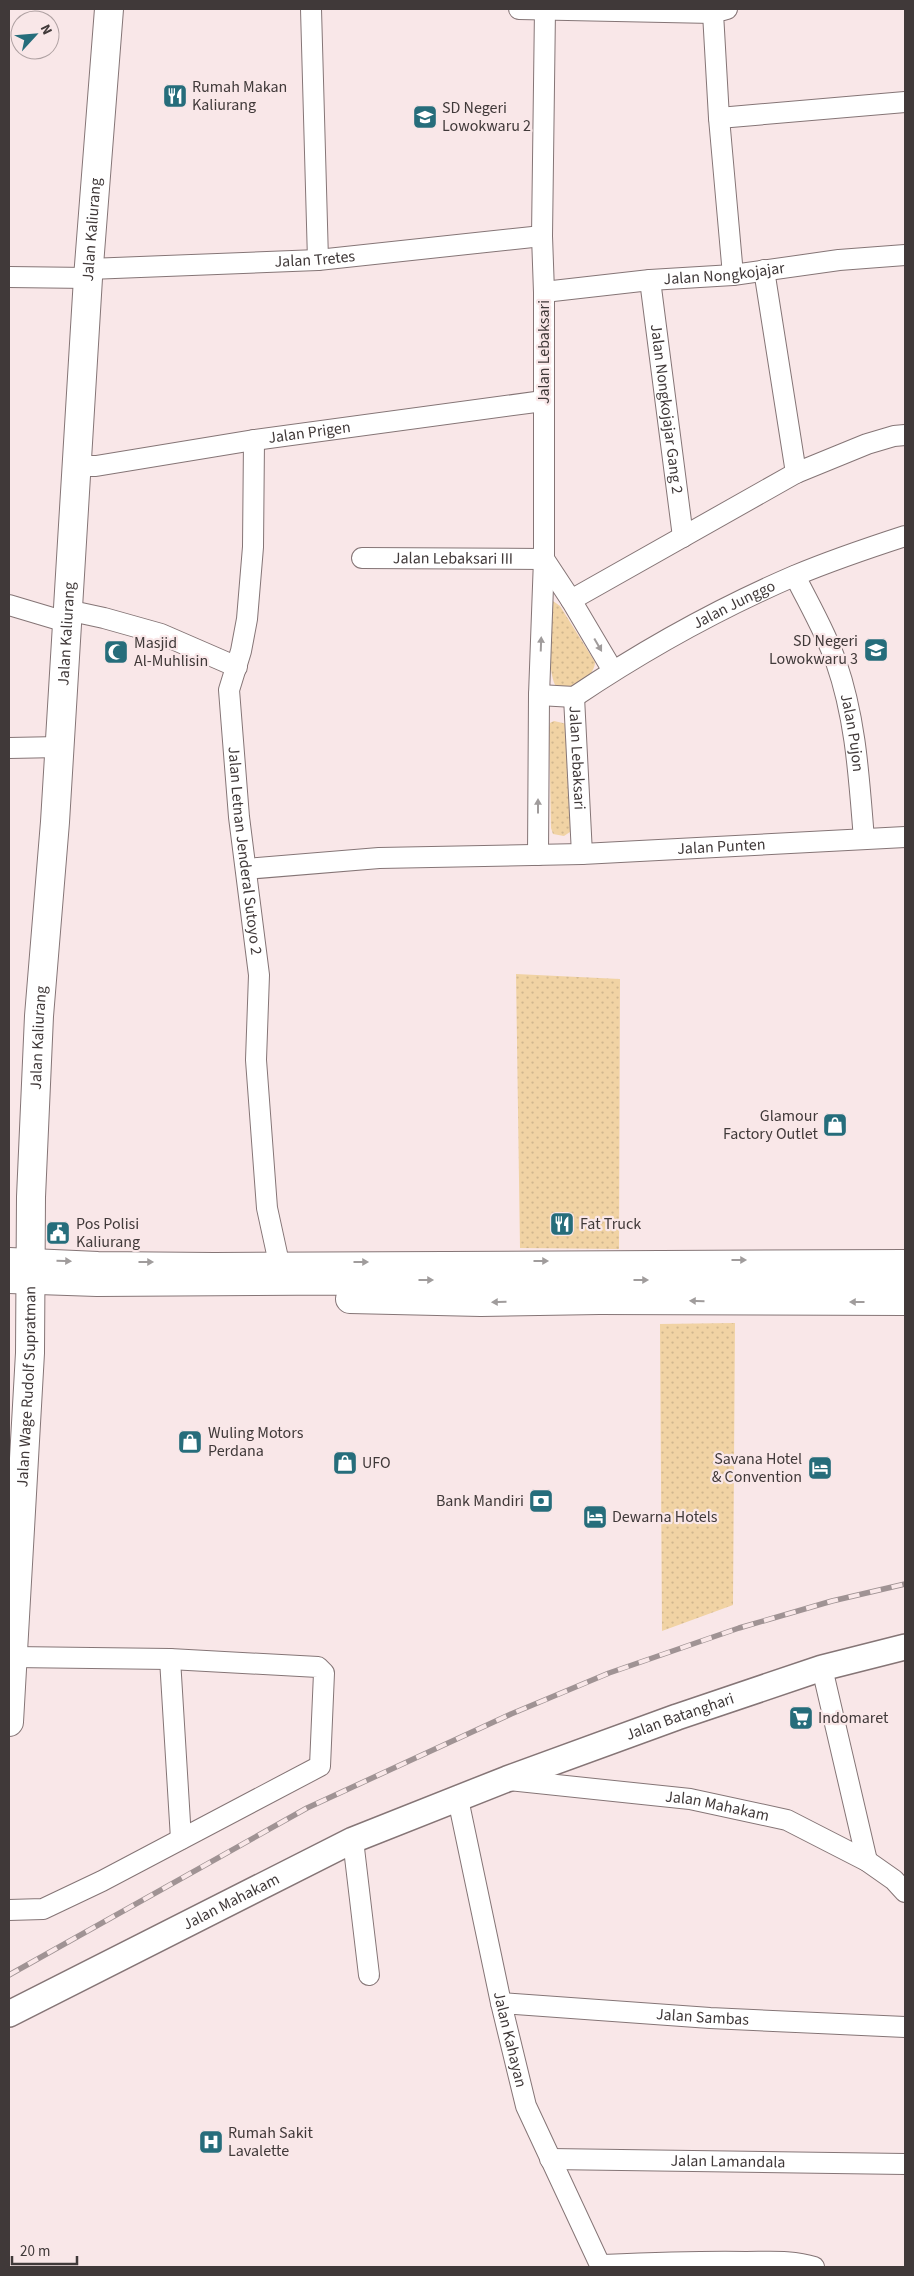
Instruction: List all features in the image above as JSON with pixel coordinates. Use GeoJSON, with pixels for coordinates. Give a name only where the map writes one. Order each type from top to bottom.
{"type":"FeatureCollection","features":[{"type":"Feature","properties":{"kind":"main road","name":"Jalan Kaliurang"},"geometry":{"type":"LineString","coordinates":[[19,1278],[60,747],[66,616],[88,274],[109,9]]}},
{"type":"Feature","properties":{"kind":"main road"},"geometry":{"type":"LineString","coordinates":[[19,1278],[98,1282],[251,1272],[706,1270],[781,1280],[905,1301]]}},
{"type":"Feature","properties":{"kind":"main road"},"geometry":{"type":"LineString","coordinates":[[19,1278],[332,1298],[481,1302],[599,1300],[781,1280],[905,1277]]}},
{"type":"Feature","properties":{"kind":"main road","name":"Jalan Wage Rudolf Supratman"},"geometry":{"type":"LineString","coordinates":[[9,1722],[13,1657],[16,1501],[30,1353],[19,1278]]}},
{"type":"Feature","properties":{"kind":"street"},"geometry":{"type":"LineString","coordinates":[[312,9],[318,260]]}},
{"type":"Feature","properties":{"kind":"street"},"geometry":{"type":"LineString","coordinates":[[519,9],[720,11],[719,118],[733,275]]}},
{"type":"Feature","properties":{"kind":"street","name":"Jalan Lebaksari"},"geometry":{"type":"LineString","coordinates":[[538,855],[539,695],[544,559],[544,292],[542,236],[545,9]]}},
{"type":"Feature","properties":{"kind":"street"},"geometry":{"type":"LineString","coordinates":[[719,118],[905,102]]}},
{"type":"Feature","properties":{"kind":"street","name":"Jalan Tretes"},"geometry":{"type":"LineString","coordinates":[[9,277],[318,260],[542,236]]}},
{"type":"Feature","properties":{"kind":"street","name":"Jalan Nongkojajar"},"geometry":{"type":"LineString","coordinates":[[544,292],[650,280],[733,275],[839,260],[905,254]]}},
{"type":"Feature","properties":{"kind":"street"},"geometry":{"type":"LineString","coordinates":[[764,270],[796,473]]}},
{"type":"Feature","properties":{"kind":"street","name":"Jalan Nongkojajar Gang 2"},"geometry":{"type":"LineString","coordinates":[[650,280],[683,537]]}},
{"type":"Feature","properties":{"kind":"street","name":"Jalan Prigen"},"geometry":{"type":"LineString","coordinates":[[76,466],[96,466],[254,440],[543,401]]}},
{"type":"Feature","properties":{"kind":"street"},"geometry":{"type":"LineString","coordinates":[[571,600],[796,473],[867,444],[894,436],[905,435]]}},
{"type":"Feature","properties":{"kind":"street","name":"Jalan Letnan Jenderal Sutoyo 2"},"geometry":{"type":"LineString","coordinates":[[254,440],[253,547],[247,618],[237,666],[228,690],[239,817],[259,975],[256,1060],[267,1208],[280,1272]]}},
{"type":"Feature","properties":{"kind":"street","name":"Jalan Junggo"},"geometry":{"type":"LineString","coordinates":[[574,697],[613,671],[732,606],[795,576],[905,536]]}},
{"type":"Feature","properties":{"kind":"street","name":"Jalan Lebaksari III"},"geometry":{"type":"LineString","coordinates":[[362,558],[544,559]]}},
{"type":"Feature","properties":{"kind":"street"},"geometry":{"type":"LineString","coordinates":[[544,559],[613,671]]}},
{"type":"Feature","properties":{"kind":"street","name":"Jalan Pujon"},"geometry":{"type":"LineString","coordinates":[[795,576],[836,660],[846,692],[858,772],[864,839]]}},
{"type":"Feature","properties":{"kind":"street"},"geometry":{"type":"LineString","coordinates":[[9,605],[66,616],[104,618],[161,634],[237,666]]}},
{"type":"Feature","properties":{"kind":"street","name":"Jalan Lebaksari"},"geometry":{"type":"LineString","coordinates":[[539,695],[574,697],[582,854]]}},
{"type":"Feature","properties":{"kind":"street"},"geometry":{"type":"LineString","coordinates":[[9,748],[60,747]]}},
{"type":"Feature","properties":{"kind":"street","name":"Jalan Punten"},"geometry":{"type":"LineString","coordinates":[[246,869],[379,858],[582,854],[905,837]]}},
{"type":"Feature","properties":{"kind":"street"},"geometry":{"type":"LineString","coordinates":[[781,1280],[905,1260]]}},
{"type":"Feature","properties":{"kind":"street","name":"Jalan Batanghari"},"geometry":{"type":"LineString","coordinates":[[458,1799],[507,1779],[822,1668],[905,1647]]}},
{"type":"Feature","properties":{"kind":"street"},"geometry":{"type":"LineString","coordinates":[[9,1910],[43,1909],[102,1881],[320,1766],[324,1673],[318,1667],[170,1659],[13,1657]]}},
{"type":"Feature","properties":{"kind":"street"},"geometry":{"type":"LineString","coordinates":[[170,1659],[181,1839]]}},
{"type":"Feature","properties":{"kind":"street"},"geometry":{"type":"LineString","coordinates":[[822,1668],[867,1861]]}},
{"type":"Feature","properties":{"kind":"street","name":"Jalan Mahakam"},"geometry":{"type":"LineString","coordinates":[[507,1779],[620,1790],[729,1806],[787,1820],[867,1861],[894,1880],[905,1892]]}},
{"type":"Feature","properties":{"kind":"street","name":"Jalan Mahakam"},"geometry":{"type":"LineString","coordinates":[[9,2014],[353,1840],[458,1799]]}},
{"type":"Feature","properties":{"kind":"street","name":"Jalan Kahayan"},"geometry":{"type":"LineString","coordinates":[[458,1799],[501,2004],[526,2106],[601,2266]]}},
{"type":"Feature","properties":{"kind":"street"},"geometry":{"type":"LineString","coordinates":[[353,1840],[369,1975]]}},
{"type":"Feature","properties":{"kind":"street","name":"Jalan Sambas"},"geometry":{"type":"LineString","coordinates":[[501,2004],[710,2018],[905,2027]]}},
{"type":"Feature","properties":{"kind":"street","name":"Jalan Lamandala"},"geometry":{"type":"LineString","coordinates":[[550,2159],[905,2164]]}},
{"type":"Feature","properties":{"kind":"street"},"geometry":{"type":"LineString","coordinates":[[601,2266],[698,2261],[800,2263],[814,2267]]}},
{"type":"Feature","properties":{"kind":"shaded area"},"geometry":{"type":"Polygon","coordinates":[[[553,601],[560,606],[595,662],[591,673],[582,681],[570,687],[558,689],[554,683],[550,661],[551,602],[553,601]]]}},
{"type":"Feature","properties":{"kind":"shaded area"},"geometry":{"type":"Polygon","coordinates":[[[554,721],[567,724],[572,824],[570,832],[564,836],[553,834],[551,828],[549,728],[550,723],[554,721]]]}},
{"type":"Feature","properties":{"kind":"shaded area"},"geometry":{"type":"Polygon","coordinates":[[[516,974],[620,979],[619,1249],[520,1248],[516,974]]]}},
{"type":"Feature","properties":{"kind":"shaded area"},"geometry":{"type":"Polygon","coordinates":[[[735,1323],[733,1605],[662,1631],[660,1324],[735,1323]]]}},
{"type":"Feature","properties":{"kind":"railway"},"geometry":{"type":"LineString","coordinates":[[9,1975],[307,1808],[511,1714],[609,1673],[739,1628],[832,1601],[905,1584]]}},
{"type":"Feature","properties":{"kind":"place","name":"Rumah Makan Kaliurang"},"geometry":{"type":"Point","coordinates":[175,96]}},
{"type":"Feature","properties":{"kind":"place","name":"SD Negeri Lowokwaru 2"},"geometry":{"type":"Point","coordinates":[425,117]}},
{"type":"Feature","properties":{"kind":"place","name":"SD Negeri Lowokwaru 3"},"geometry":{"type":"Point","coordinates":[876,650]}},
{"type":"Feature","properties":{"kind":"place","name":"Masjid Al-Muhlisin"},"geometry":{"type":"Point","coordinates":[116,652]}},
{"type":"Feature","properties":{"kind":"place","name":"Glamour Factory Outlet"},"geometry":{"type":"Point","coordinates":[835,1125]}},
{"type":"Feature","properties":{"kind":"place","name":"Fat Truck"},"geometry":{"type":"Point","coordinates":[562,1224]}},
{"type":"Feature","properties":{"kind":"place","name":"Pos Polisi Kaliurang"},"geometry":{"type":"Point","coordinates":[58,1233]}},
{"type":"Feature","properties":{"kind":"place","name":"Wuling Motors Perdana"},"geometry":{"type":"Point","coordinates":[190,1442]}},
{"type":"Feature","properties":{"kind":"place","name":"UFO"},"geometry":{"type":"Point","coordinates":[345,1463]}},
{"type":"Feature","properties":{"kind":"place","name":"Savana Hotel & Convention"},"geometry":{"type":"Point","coordinates":[820,1468]}},
{"type":"Feature","properties":{"kind":"place","name":"Bank Mandiri"},"geometry":{"type":"Point","coordinates":[541,1501]}},
{"type":"Feature","properties":{"kind":"place","name":"Dewarna Hotels"},"geometry":{"type":"Point","coordinates":[595,1517]}},
{"type":"Feature","properties":{"kind":"place","name":"Indomaret"},"geometry":{"type":"Point","coordinates":[801,1718]}},
{"type":"Feature","properties":{"kind":"place","name":"Rumah Sakit Lavalette"},"geometry":{"type":"Point","coordinates":[211,2142]}}]}
